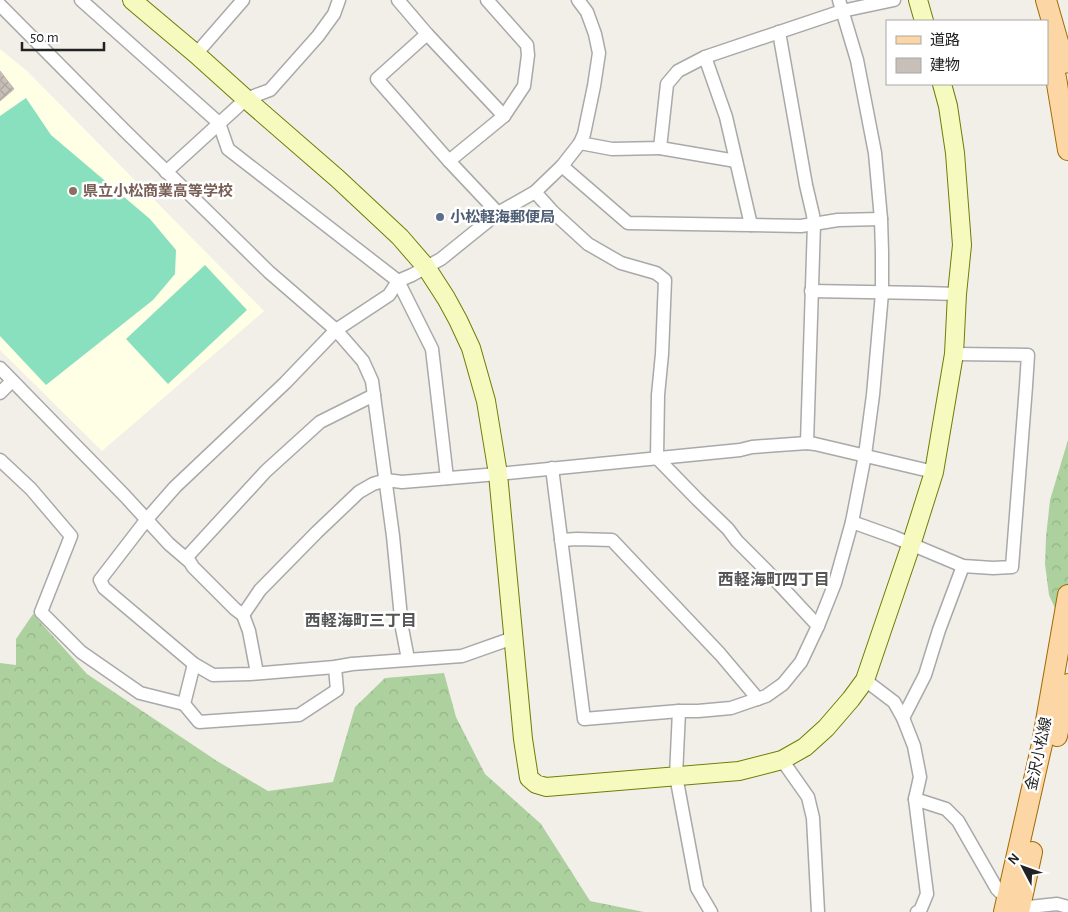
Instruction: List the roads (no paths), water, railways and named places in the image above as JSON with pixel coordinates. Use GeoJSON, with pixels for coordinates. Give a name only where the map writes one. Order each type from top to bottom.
{"type":"FeatureCollection","features":[{"type":"Feature","properties":{"kind":"main road"},"geometry":{"type":"LineString","coordinates":[[1033,0],[1039,20]]}},
{"type":"Feature","properties":{"kind":"main road"},"geometry":{"type":"LineString","coordinates":[[1046,0],[1065,76],[1068,150]]}},
{"type":"Feature","properties":{"kind":"main road"},"geometry":{"type":"LineString","coordinates":[[1048,48],[1065,76]]}},
{"type":"Feature","properties":{"kind":"main road","name":"金沢小松線"},"geometry":{"type":"LineString","coordinates":[[1012,908],[1068,595]]}},
{"type":"Feature","properties":{"kind":"main road","name":"金沢小松線"},"geometry":{"type":"LineString","coordinates":[[1012,908],[1068,684]]}},
{"type":"Feature","properties":{"kind":"street"},"geometry":{"type":"LineString","coordinates":[[81,0],[218,123],[228,150],[398,281],[432,349],[447,478]]}},
{"type":"Feature","properties":{"kind":"street"},"geometry":{"type":"LineString","coordinates":[[132,0],[196,54],[400,237],[426,267],[454,312],[471,348],[486,401],[498,474],[523,739],[529,778],[536,784],[546,787],[739,771],[782,760],[805,747],[826,728],[865,680],[934,472],[954,354],[962,245],[955,152],[948,106],[942,85]]}},
{"type":"Feature","properties":{"kind":"street"},"geometry":{"type":"LineString","coordinates":[[196,54],[243,0]]}},
{"type":"Feature","properties":{"kind":"street"},"geometry":{"type":"LineString","coordinates":[[166,172],[246,99],[270,90],[318,36],[334,14],[339,0]]}},
{"type":"Feature","properties":{"kind":"street"},"geometry":{"type":"LineString","coordinates":[[398,0],[427,34],[504,116]]}},
{"type":"Feature","properties":{"kind":"street"},"geometry":{"type":"LineString","coordinates":[[449,161],[504,116],[524,86],[528,56],[527,45],[487,0]]}},
{"type":"Feature","properties":{"kind":"street"},"geometry":{"type":"LineString","coordinates":[[513,638],[462,656],[214,675],[194,664],[104,588],[100,580],[147,519],[175,488],[285,383],[336,330],[389,295],[398,281],[441,259],[498,212],[535,192],[562,166],[580,143],[584,134],[594,86],[598,53],[595,34],[587,12],[578,0]]}},
{"type":"Feature","properties":{"kind":"street"},"geometry":{"type":"LineString","coordinates":[[660,148],[667,84],[678,71],[706,57],[779,32],[841,5],[894,0]]}},
{"type":"Feature","properties":{"kind":"street"},"geometry":{"type":"LineString","coordinates":[[918,0],[924,20]]}},
{"type":"Feature","properties":{"kind":"street"},"geometry":{"type":"LineString","coordinates":[[0,5],[166,172],[269,272],[336,330],[363,361],[372,381],[393,536],[402,628],[408,660]]}},
{"type":"Feature","properties":{"kind":"street"},"geometry":{"type":"LineString","coordinates":[[552,468],[584,719],[731,708],[766,696],[782,684],[801,662],[836,583],[852,522],[865,456],[873,395],[882,293],[881,219],[875,153],[857,60],[841,5]]}},
{"type":"Feature","properties":{"kind":"street"},"geometry":{"type":"LineString","coordinates":[[779,32],[814,224],[807,443]]}},
{"type":"Feature","properties":{"kind":"street"},"geometry":{"type":"LineString","coordinates":[[427,34],[377,80],[449,161],[498,212]]}},
{"type":"Feature","properties":{"kind":"street"},"geometry":{"type":"LineString","coordinates":[[706,57],[726,117],[751,225]]}},
{"type":"Feature","properties":{"kind":"street"},"geometry":{"type":"LineString","coordinates":[[580,143],[612,149],[660,148],[736,161]]}},
{"type":"Feature","properties":{"kind":"street"},"geometry":{"type":"LineString","coordinates":[[562,166],[628,223],[802,226],[838,220],[881,219]]}},
{"type":"Feature","properties":{"kind":"street"},"geometry":{"type":"LineString","coordinates":[[535,192],[553,212],[588,244],[621,264],[656,273],[665,280],[662,354],[658,395],[657,458],[728,529],[737,541],[818,626]]}},
{"type":"Feature","properties":{"kind":"street"},"geometry":{"type":"LineString","coordinates":[[811,291],[957,294]]}},
{"type":"Feature","properties":{"kind":"street"},"geometry":{"type":"LineString","coordinates":[[852,522],[894,537],[963,566],[1012,567],[1028,355],[954,354]]}},
{"type":"Feature","properties":{"kind":"street"},"geometry":{"type":"LineString","coordinates":[[0,368],[169,544],[186,558],[243,615],[249,631],[257,673]]}},
{"type":"Feature","properties":{"kind":"street"},"geometry":{"type":"LineString","coordinates":[[0,393],[12,381]]}},
{"type":"Feature","properties":{"kind":"street"},"geometry":{"type":"LineString","coordinates":[[186,558],[266,471],[320,422],[374,395]]}},
{"type":"Feature","properties":{"kind":"street"},"geometry":{"type":"LineString","coordinates":[[243,615],[260,590],[345,505],[373,484],[386,480],[402,482],[498,474],[740,450],[752,447],[807,443],[934,472]]}},
{"type":"Feature","properties":{"kind":"street"},"geometry":{"type":"LineString","coordinates":[[0,460],[31,489],[71,536],[41,612],[81,652],[140,693],[184,704],[199,722],[298,714],[337,690],[335,667]]}},
{"type":"Feature","properties":{"kind":"street"},"geometry":{"type":"LineString","coordinates":[[561,540],[612,540],[720,654],[758,698]]}},
{"type":"Feature","properties":{"kind":"street"},"geometry":{"type":"LineString","coordinates":[[903,718],[925,674],[963,566]]}},
{"type":"Feature","properties":{"kind":"street"},"geometry":{"type":"LineString","coordinates":[[184,704],[194,664]]}},
{"type":"Feature","properties":{"kind":"street"},"geometry":{"type":"LineString","coordinates":[[865,680],[894,702],[903,718],[914,746],[920,777],[915,799],[927,894],[920,911],[917,912]]}},
{"type":"Feature","properties":{"kind":"street"},"geometry":{"type":"LineString","coordinates":[[679,711],[676,776],[697,888],[711,912]]}},
{"type":"Feature","properties":{"kind":"street"},"geometry":{"type":"LineString","coordinates":[[782,760],[808,797],[813,818],[818,912]]}},
{"type":"Feature","properties":{"kind":"street"},"geometry":{"type":"LineString","coordinates":[[915,799],[946,809],[958,820],[997,889],[1012,908],[1057,904],[1068,907]]}},
{"type":"Feature","properties":{"kind":"place","name":"県立小松商業高等学校"},"geometry":{"type":"Point","coordinates":[73,191]}},
{"type":"Feature","properties":{"kind":"place","name":"小松軽海郵便局"},"geometry":{"type":"Point","coordinates":[440,217]}},
{"type":"Feature","properties":{"kind":"district","name":"西軽海町四丁目"},"geometry":{"type":"Point","coordinates":[774,580]}},
{"type":"Feature","properties":{"kind":"district","name":"西軽海町三丁目"},"geometry":{"type":"Point","coordinates":[361,621]}}]}
